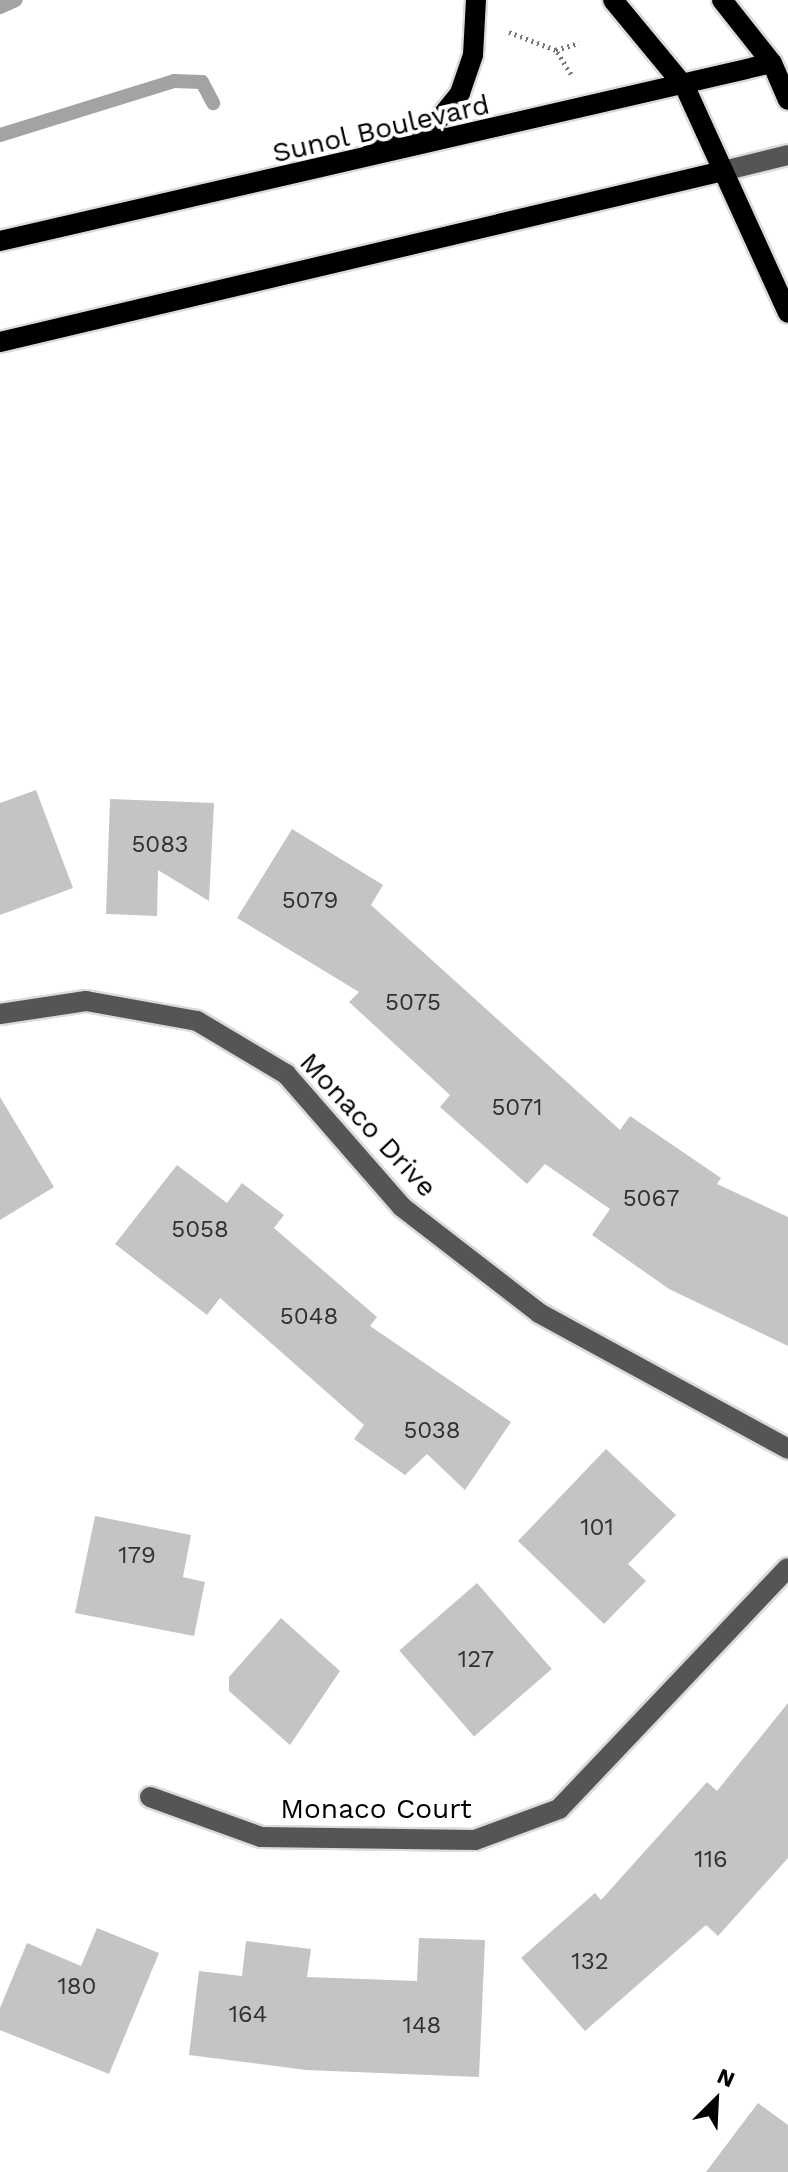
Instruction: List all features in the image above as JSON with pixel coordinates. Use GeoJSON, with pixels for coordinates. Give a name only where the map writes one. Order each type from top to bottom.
{"type":"FeatureCollection","features":[{"type":"Feature","properties":{"kind":"main road"},"geometry":{"type":"LineString","coordinates":[[327,171],[436,123],[460,93],[473,55],[476,0]]}},
{"type":"Feature","properties":{"kind":"main road"},"geometry":{"type":"LineString","coordinates":[[613,0],[685,87],[788,313]]}},
{"type":"Feature","properties":{"kind":"main road"},"geometry":{"type":"LineString","coordinates":[[722,0],[780,60],[788,100]]}},
{"type":"Feature","properties":{"kind":"main road","name":"Sunol Boulevard"},"geometry":{"type":"LineString","coordinates":[[0,241],[327,171],[685,87],[780,60]]}},
{"type":"Feature","properties":{"kind":"main road"},"geometry":{"type":"LineString","coordinates":[[0,342],[723,171]]}},
{"type":"Feature","properties":{"kind":"street"},"geometry":{"type":"LineString","coordinates":[[723,171],[788,155]]}},
{"type":"Feature","properties":{"kind":"street","name":"Monaco Drive"},"geometry":{"type":"LineString","coordinates":[[0,1014],[86,1001],[197,1021],[286,1074],[402,1207],[539,1313],[788,1449]]}},
{"type":"Feature","properties":{"kind":"street","name":"Monaco Court"},"geometry":{"type":"LineString","coordinates":[[150,1797],[261,1837],[475,1840],[559,1809],[788,1568]]}},
{"type":"Feature","properties":{"kind":"path"},"geometry":{"type":"LineString","coordinates":[[508,31],[556,50],[571,74]]}},
{"type":"Feature","properties":{"kind":"path"},"geometry":{"type":"LineString","coordinates":[[556,50],[579,43]]}},
{"type":"Feature","properties":{"kind":"building"},"geometry":{"type":"Polygon","coordinates":[[[36,790],[73,888],[0,915],[0,803],[36,790]]]}},
{"type":"Feature","properties":{"kind":"building"},"geometry":{"type":"Polygon","coordinates":[[[110,799],[214,803],[209,901],[158,870],[157,916],[106,914],[110,799]]]}},
{"type":"Feature","properties":{"kind":"building"},"geometry":{"type":"Polygon","coordinates":[[[292,829],[383,885],[371,905],[620,1130],[630,1116],[721,1178],[717,1184],[788,1217],[788,1346],[669,1289],[592,1235],[610,1209],[545,1164],[527,1184],[440,1107],[450,1095],[349,1002],[359,992],[237,918],[292,829]]]}},
{"type":"Feature","properties":{"kind":"building"},"geometry":{"type":"Polygon","coordinates":[[[0,1097],[54,1187],[0,1220],[0,1097]]]}},
{"type":"Feature","properties":{"kind":"building"},"geometry":{"type":"Polygon","coordinates":[[[177,1165],[227,1203],[242,1183],[284,1215],[274,1228],[377,1317],[370,1326],[511,1422],[465,1490],[427,1454],[405,1475],[354,1439],[364,1425],[220,1298],[207,1315],[115,1244],[177,1165]]]}},
{"type":"Feature","properties":{"kind":"building"},"geometry":{"type":"Polygon","coordinates":[[[606,1449],[676,1515],[628,1564],[646,1581],[604,1624],[518,1541],[606,1449]]]}},
{"type":"Feature","properties":{"kind":"building"},"geometry":{"type":"Polygon","coordinates":[[[95,1516],[191,1535],[183,1577],[205,1582],[194,1636],[75,1613],[95,1516]]]}},
{"type":"Feature","properties":{"kind":"building"},"geometry":{"type":"Polygon","coordinates":[[[477,1583],[552,1669],[474,1737],[399,1651],[477,1583]]]}},
{"type":"Feature","properties":{"kind":"building"},"geometry":{"type":"Polygon","coordinates":[[[281,1618],[340,1671],[290,1745],[229,1691],[229,1677],[281,1618]]]}},
{"type":"Feature","properties":{"kind":"building"},"geometry":{"type":"Polygon","coordinates":[[[788,1703],[788,1858],[718,1936],[706,1925],[585,2031],[521,1958],[595,1893],[601,1900],[707,1782],[717,1791],[788,1703]]]}},
{"type":"Feature","properties":{"kind":"building"},"geometry":{"type":"Polygon","coordinates":[[[97,1928],[159,1953],[109,2074],[0,2030],[0,2008],[27,1943],[81,1966],[97,1928]]]}},
{"type":"Feature","properties":{"kind":"building"},"geometry":{"type":"Polygon","coordinates":[[[419,1938],[485,1940],[479,2077],[306,2070],[189,2055],[199,1971],[242,1976],[246,1941],[311,1949],[307,1977],[417,1981],[419,1938]]]}},
{"type":"Feature","properties":{"kind":"building"},"geometry":{"type":"Polygon","coordinates":[[[758,2103],[788,2125],[788,2172],[706,2172],[758,2103]]]}},
{"type":"Feature","properties":{"kind":"waterway"},"geometry":{"type":"LineString","coordinates":[[0,7],[16,0]]}},
{"type":"Feature","properties":{"kind":"waterway"},"geometry":{"type":"LineString","coordinates":[[0,135],[174,81],[202,82],[213,103]]}}]}
